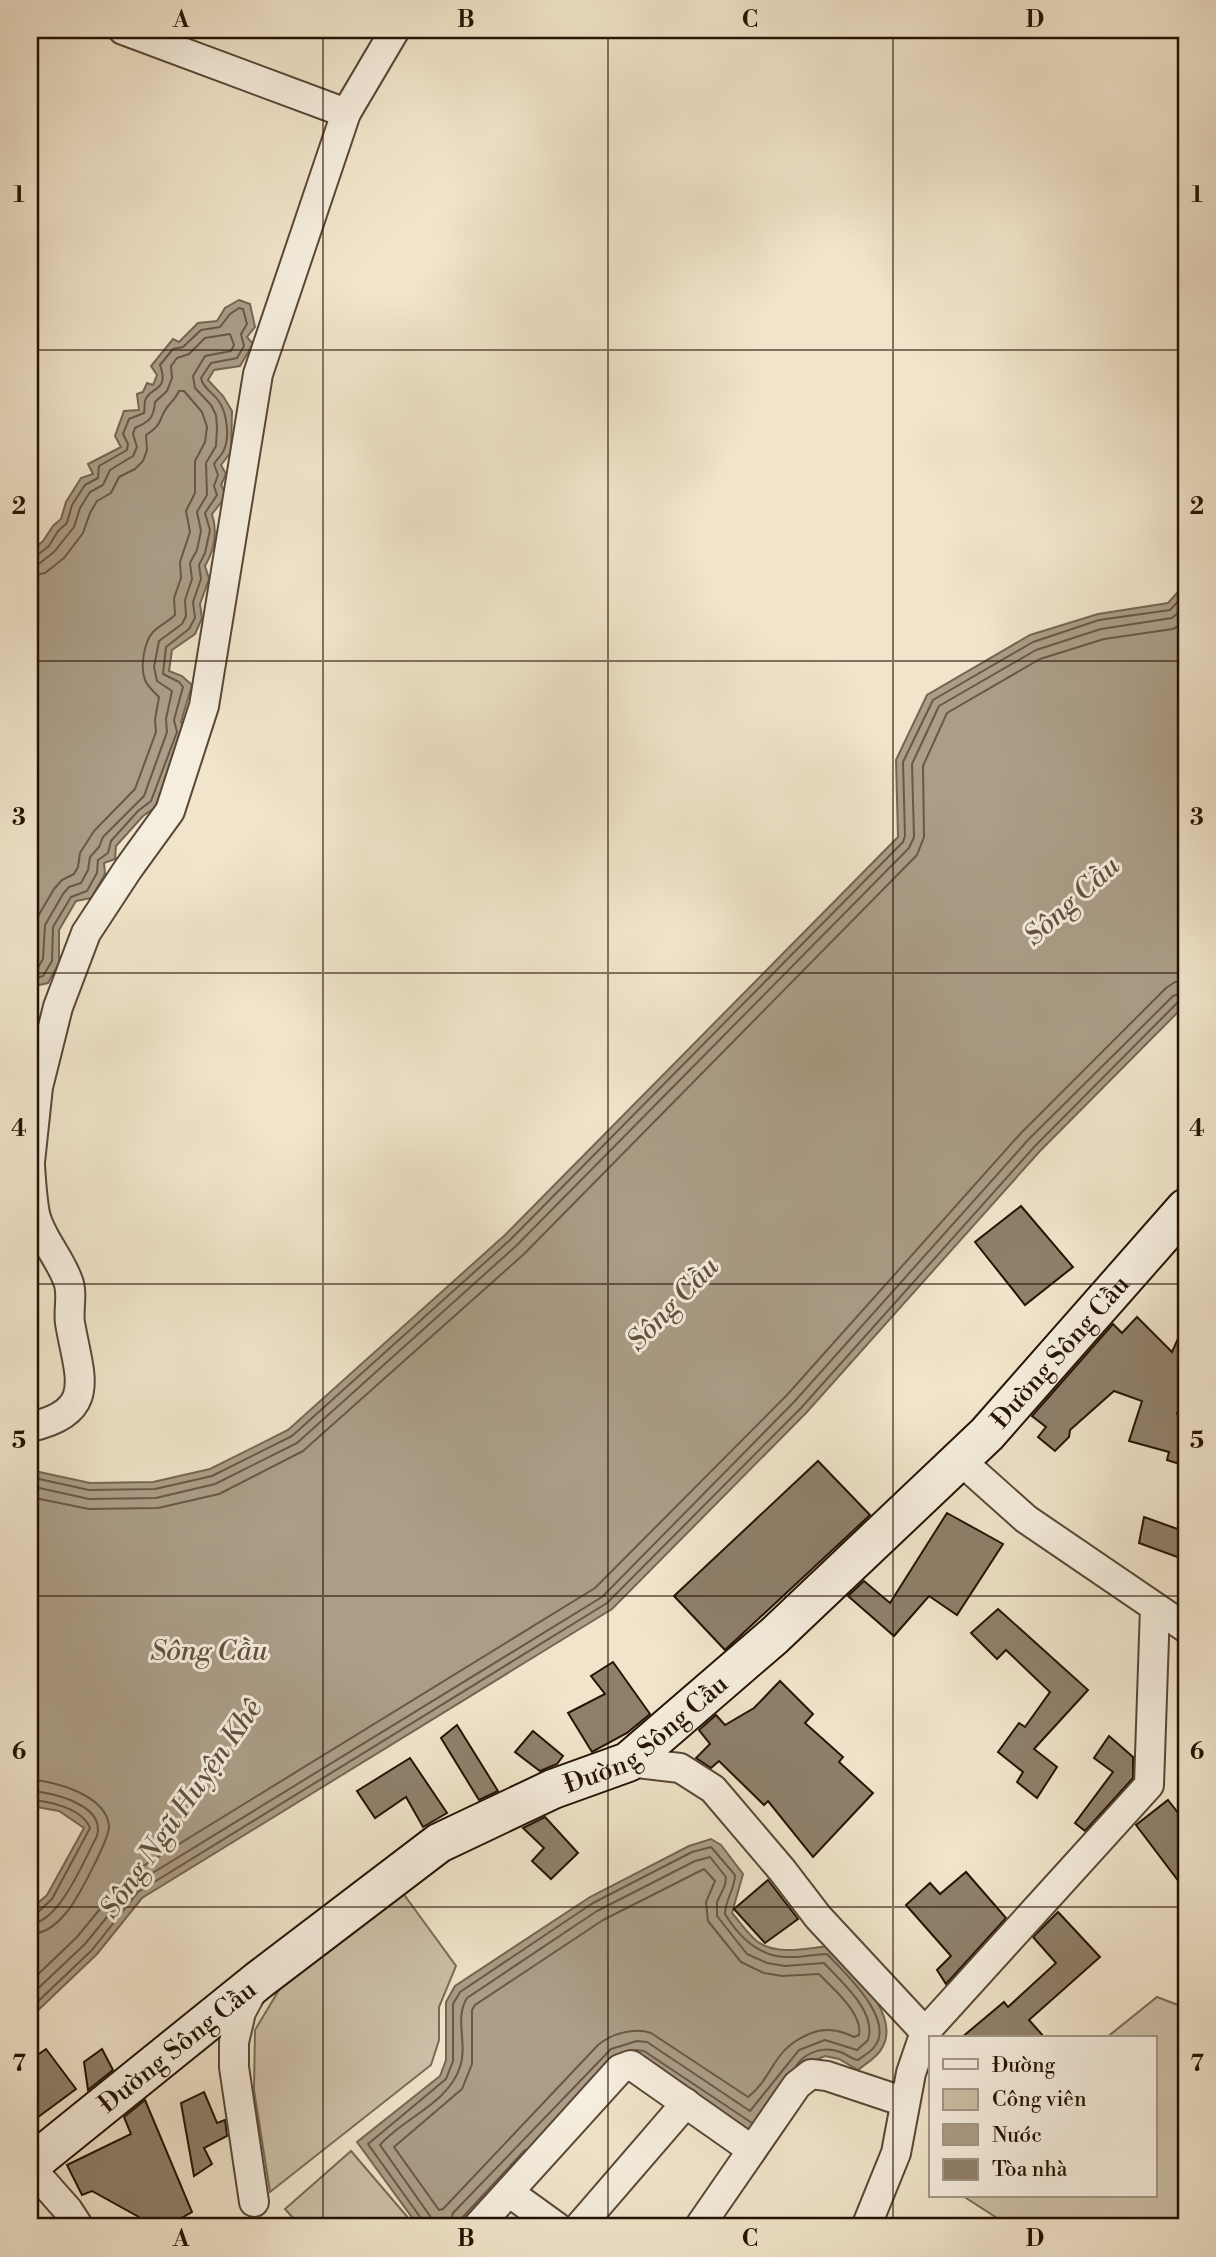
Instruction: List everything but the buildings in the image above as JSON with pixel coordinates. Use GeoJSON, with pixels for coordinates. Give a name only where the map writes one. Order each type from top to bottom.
{"type":"FeatureCollection","features":[{"type":"Feature","properties":{"kind":"main road","name":"Đường Sông Cầu"},"geometry":{"type":"LineString","coordinates":[[30,2166],[259,1980],[439,1843],[553,1789],[628,1762],[774,1636],[987,1434],[1186,1208]]}},
{"type":"Feature","properties":{"kind":"street"},"geometry":{"type":"LineString","coordinates":[[123,30],[346,113]]}},
{"type":"Feature","properties":{"kind":"street"},"geometry":{"type":"LineString","coordinates":[[30,1427],[50,1422],[69,1411],[79,1391],[80,1367],[69,1315],[69,1283],[35,1216],[30,1164],[38,1087],[58,1007],[86,933],[170,811],[204,706],[258,374],[346,113],[395,30]]}},
{"type":"Feature","properties":{"kind":"street"},"geometry":{"type":"LineString","coordinates":[[960,1460],[1026,1519],[1186,1628]]}},
{"type":"Feature","properties":{"kind":"street"},"geometry":{"type":"LineString","coordinates":[[866,2227],[896,2152],[911,2073],[925,2032],[1149,1785],[1154,1608]]}},
{"type":"Feature","properties":{"kind":"street"},"geometry":{"type":"LineString","coordinates":[[628,1762],[680,1768],[713,1790],[782,1870],[818,1917],[925,2032]]}},
{"type":"Feature","properties":{"kind":"street"},"geometry":{"type":"LineString","coordinates":[[254,2202],[234,2067],[234,2042],[241,2012],[259,1980]]}},
{"type":"Feature","properties":{"kind":"street"},"geometry":{"type":"LineString","coordinates":[[477,2227],[620,2069],[631,2065],[752,2150]]}},
{"type":"Feature","properties":{"kind":"street"},"geometry":{"type":"LineString","coordinates":[[699,2227],[797,2085],[811,2074],[827,2076],[905,2102]]}},
{"type":"Feature","properties":{"kind":"street"},"geometry":{"type":"LineString","coordinates":[[579,2227],[686,2103]]}},
{"type":"Feature","properties":{"kind":"street"},"geometry":{"type":"LineString","coordinates":[[30,2166],[79,2227]]}},
{"type":"Feature","properties":{"kind":"street"},"geometry":{"type":"LineString","coordinates":[[510,2193],[557,2227]]}},
{"type":"Feature","properties":{"kind":"green space"},"geometry":{"type":"Polygon","coordinates":[[[400,1889],[456,1966],[439,2007],[439,2040],[431,2065],[270,2192],[254,2090],[255,2030],[288,1975],[400,1889]]]}},
{"type":"Feature","properties":{"kind":"green space"},"geometry":{"type":"Polygon","coordinates":[[[1157,1997],[1186,2008],[1186,2227],[1011,2227],[966,2198],[1156,2198],[1156,2036],[1108,2036],[1157,1997]]]}},
{"type":"Feature","properties":{"kind":"green space"},"geometry":{"type":"Polygon","coordinates":[[[351,2151],[416,2227],[301,2227],[285,2209],[351,2151]]]}},
{"type":"Feature","properties":{"kind":"water"},"geometry":{"type":"Polygon","coordinates":[[[239,300],[250,304],[255,327],[247,337],[253,344],[240,366],[214,370],[208,380],[232,411],[231,452],[221,465],[226,474],[221,485],[227,495],[212,514],[214,541],[205,566],[209,579],[200,604],[202,618],[195,634],[172,650],[169,671],[182,676],[192,685],[181,722],[185,730],[157,806],[143,816],[116,846],[115,859],[104,863],[105,874],[91,898],[76,901],[59,930],[59,963],[48,983],[30,987],[30,552],[61,519],[66,502],[81,478],[93,474],[88,464],[121,447],[115,436],[124,411],[139,410],[137,394],[143,392],[147,383],[153,385],[157,375],[151,366],[173,339],[179,342],[198,323],[217,321],[225,308],[239,300]]]}},
{"type":"Feature","properties":{"kind":"water","name":"Sông Cầu"},"geometry":{"type":"Polygon","coordinates":[[[1186,583],[1186,1004],[1040,1151],[806,1413],[612,1609],[142,1898],[97,1954],[30,2018],[30,1910],[47,1895],[84,1828],[59,1811],[30,1806],[30,1470],[90,1483],[153,1482],[210,1469],[288,1430],[505,1235],[898,837],[896,760],[927,695],[1030,635],[1098,614],[1168,603],[1186,583]]]}},
{"type":"Feature","properties":{"kind":"water"},"geometry":{"type":"Polygon","coordinates":[[[711,1839],[721,1845],[743,1874],[732,1913],[751,1936],[766,1946],[793,1950],[830,1946],[861,1980],[880,2007],[886,2035],[880,2051],[858,2070],[839,2059],[825,2056],[806,2064],[755,2134],[640,2056],[617,2063],[462,2227],[419,2227],[357,2142],[440,2076],[446,2060],[446,2002],[455,1986],[590,1897],[689,1846],[711,1839]]]}},
{"type":"Feature","properties":{"kind":"water label","name":"Sông Ngũ Huyện Khê"},"geometry":{"type":"Point","coordinates":[180,1808]}}]}
